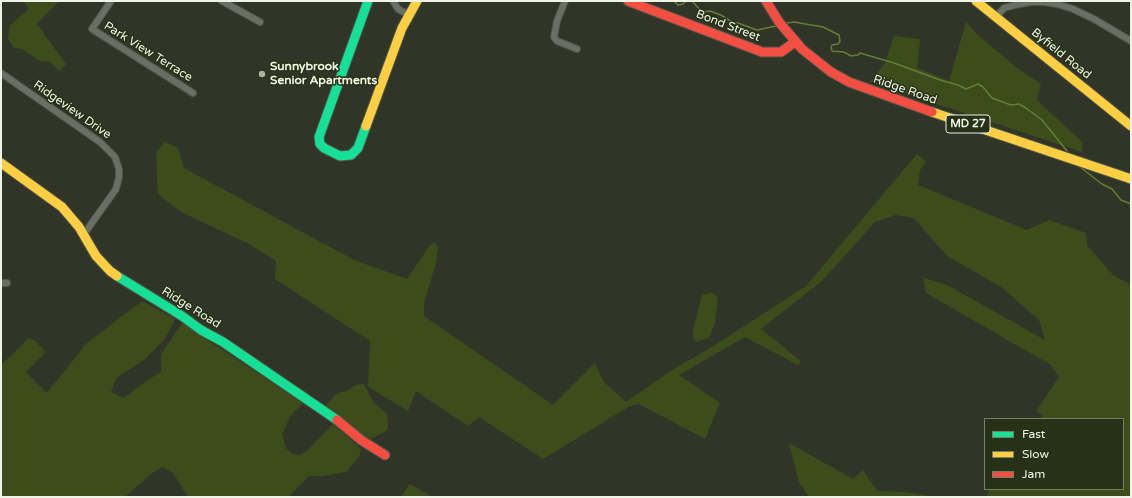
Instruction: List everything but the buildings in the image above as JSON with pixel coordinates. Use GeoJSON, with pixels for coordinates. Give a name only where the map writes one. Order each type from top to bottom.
{"type":"FeatureCollection","features":[{"type":"Feature","properties":{"kind":"main road"},"geometry":{"type":"LineString","coordinates":[[368,1],[319,136],[322,146],[329,151],[344,156],[351,155],[356,151],[402,28],[417,1]]}},
{"type":"Feature","properties":{"kind":"main road","name":"Bond Street"},"geometry":{"type":"LineString","coordinates":[[628,1],[762,52],[781,52],[795,42]]}},
{"type":"Feature","properties":{"kind":"main road","name":"MD 27"},"geometry":{"type":"LineString","coordinates":[[766,1],[779,22],[795,42]]}},
{"type":"Feature","properties":{"kind":"main road","name":"Byfield Road"},"geometry":{"type":"LineString","coordinates":[[976,1],[1131,126]]}},
{"type":"Feature","properties":{"kind":"main road","name":"Ridge Road"},"geometry":{"type":"LineString","coordinates":[[795,42],[810,57],[827,69],[857,85],[1131,179]]}},
{"type":"Feature","properties":{"kind":"main road","name":"Ridge Road"},"geometry":{"type":"LineString","coordinates":[[1,163],[62,207],[84,234],[96,256],[110,271],[182,316],[201,330],[223,342],[344,425],[361,440],[385,456]]}},
{"type":"Feature","properties":{"kind":"street","name":"Park View Terrace"},"geometry":{"type":"LineString","coordinates":[[111,1],[92,29],[193,93]]}},
{"type":"Feature","properties":{"kind":"street"},"geometry":{"type":"LineString","coordinates":[[222,1],[260,22]]}},
{"type":"Feature","properties":{"kind":"street"},"geometry":{"type":"LineString","coordinates":[[393,1],[398,9],[409,15]]}},
{"type":"Feature","properties":{"kind":"street"},"geometry":{"type":"LineString","coordinates":[[565,1],[557,21],[554,37],[557,41],[577,49]]}},
{"type":"Feature","properties":{"kind":"street"},"geometry":{"type":"LineString","coordinates":[[996,17],[1004,8],[1015,5],[1030,2],[1050,3],[1073,9],[1094,19],[1131,41]]}},
{"type":"Feature","properties":{"kind":"street","name":"Ridgeview Drive"},"geometry":{"type":"LineString","coordinates":[[1,73],[100,142],[115,157],[119,169],[116,189],[84,234]]}},
{"type":"Feature","properties":{"kind":"green space"},"geometry":{"type":"Polygon","coordinates":[[[23,1],[59,1],[37,24],[66,64],[60,71],[50,62],[40,61],[22,49],[14,48],[8,39],[10,25],[29,9],[23,1]]]}},
{"type":"Feature","properties":{"kind":"green space"},"geometry":{"type":"Polygon","coordinates":[[[966,22],[979,36],[1021,71],[1041,84],[1037,100],[1082,142],[1082,152],[870,82],[885,63],[894,36],[920,39],[917,68],[949,81],[966,22]]]}},
{"type":"Feature","properties":{"kind":"green space"},"geometry":{"type":"Polygon","coordinates":[[[164,142],[178,148],[184,168],[354,260],[407,279],[430,245],[435,242],[438,248],[436,263],[424,303],[424,316],[553,405],[595,363],[604,382],[626,402],[672,370],[715,345],[806,286],[917,154],[926,162],[920,170],[918,185],[1027,230],[1049,220],[1086,233],[1087,245],[1113,275],[1131,285],[1131,497],[986,497],[990,490],[1124,490],[1124,418],[1040,418],[1043,416],[1036,411],[1059,377],[1051,365],[926,293],[923,278],[947,285],[1045,340],[1039,320],[1001,287],[947,256],[914,218],[896,215],[875,222],[822,281],[761,329],[801,361],[798,365],[745,337],[679,375],[720,403],[705,439],[639,404],[630,406],[543,459],[479,417],[468,426],[416,391],[408,411],[368,387],[370,341],[275,279],[276,261],[251,245],[181,212],[158,194],[156,153],[164,142]]]}},
{"type":"Feature","properties":{"kind":"green space"},"geometry":{"type":"Polygon","coordinates":[[[710,293],[714,294],[718,298],[715,323],[709,338],[696,342],[693,337],[693,330],[702,295],[710,293]]]}},
{"type":"Feature","properties":{"kind":"green space"},"geometry":{"type":"Polygon","coordinates":[[[142,301],[175,319],[165,339],[144,360],[116,378],[111,392],[124,398],[161,372],[161,354],[182,323],[303,403],[291,415],[282,434],[286,448],[294,455],[299,455],[308,450],[333,424],[361,449],[359,457],[346,472],[323,476],[309,476],[290,495],[290,497],[188,497],[173,473],[162,467],[151,474],[125,497],[1,497],[1,365],[29,338],[34,340],[46,352],[26,372],[47,393],[87,343],[142,301]]]}},
{"type":"Feature","properties":{"kind":"green space"},"geometry":{"type":"Polygon","coordinates":[[[364,384],[374,403],[387,414],[388,422],[388,430],[369,440],[324,407],[336,394],[349,390],[355,385],[364,384]]]}},
{"type":"Feature","properties":{"kind":"green space"},"geometry":{"type":"Polygon","coordinates":[[[789,443],[853,479],[863,470],[877,491],[904,492],[937,497],[809,497],[799,482],[789,443]]]}},
{"type":"Feature","properties":{"kind":"green space"},"geometry":{"type":"Polygon","coordinates":[[[410,484],[433,497],[401,497],[410,484]]]}},
{"type":"Feature","properties":{"kind":"waterway"},"geometry":{"type":"LineString","coordinates":[[674,1],[678,5],[683,4],[686,1]]}},
{"type":"Feature","properties":{"kind":"waterway"},"geometry":{"type":"LineString","coordinates":[[692,1],[702,12],[710,11],[721,15],[732,22],[757,30],[776,26]]}},
{"type":"Feature","properties":{"kind":"waterway"},"geometry":{"type":"LineString","coordinates":[[787,23],[794,22],[823,27],[839,35],[840,41],[838,44],[832,45],[832,51],[844,52],[851,56],[858,55],[860,53],[894,63],[966,89],[978,84],[983,87],[992,98],[1011,105],[1019,104],[1042,120],[1067,151]]}},
{"type":"Feature","properties":{"kind":"waterway"},"geometry":{"type":"LineString","coordinates":[[1080,167],[1102,184],[1112,189],[1121,200],[1131,204]]}},
{"type":"Feature","properties":{"kind":"traffic: fast"},"geometry":{"type":"LineString","coordinates":[[366,126],[358,148],[351,155],[340,156],[324,148],[320,144],[319,137],[368,1]]}},
{"type":"Feature","properties":{"kind":"traffic: fast"},"geometry":{"type":"LineString","coordinates":[[117,276],[182,316],[201,330],[223,342],[337,420]]}},
{"type":"Feature","properties":{"kind":"traffic: slow"},"geometry":{"type":"LineString","coordinates":[[366,126],[402,28],[417,1]]}},
{"type":"Feature","properties":{"kind":"traffic: slow"},"geometry":{"type":"LineString","coordinates":[[976,1],[1131,126]]}},
{"type":"Feature","properties":{"kind":"traffic: slow"},"geometry":{"type":"LineString","coordinates":[[932,112],[1131,179]]}},
{"type":"Feature","properties":{"kind":"traffic: slow"},"geometry":{"type":"LineString","coordinates":[[1,163],[62,207],[79,227],[96,256],[110,271],[117,276]]}},
{"type":"Feature","properties":{"kind":"traffic: jam"},"geometry":{"type":"LineString","coordinates":[[628,1],[762,52],[781,52],[795,42]]}},
{"type":"Feature","properties":{"kind":"traffic: jam"},"geometry":{"type":"LineString","coordinates":[[766,1],[779,22],[802,49],[831,72],[849,82],[932,112]]}},
{"type":"Feature","properties":{"kind":"traffic: jam"},"geometry":{"type":"LineString","coordinates":[[337,420],[361,440],[385,455]]}},
{"type":"Feature","properties":{"kind":"place","name":"Sunnybrook Senior Apartments"},"geometry":{"type":"Point","coordinates":[262,74]}}]}
